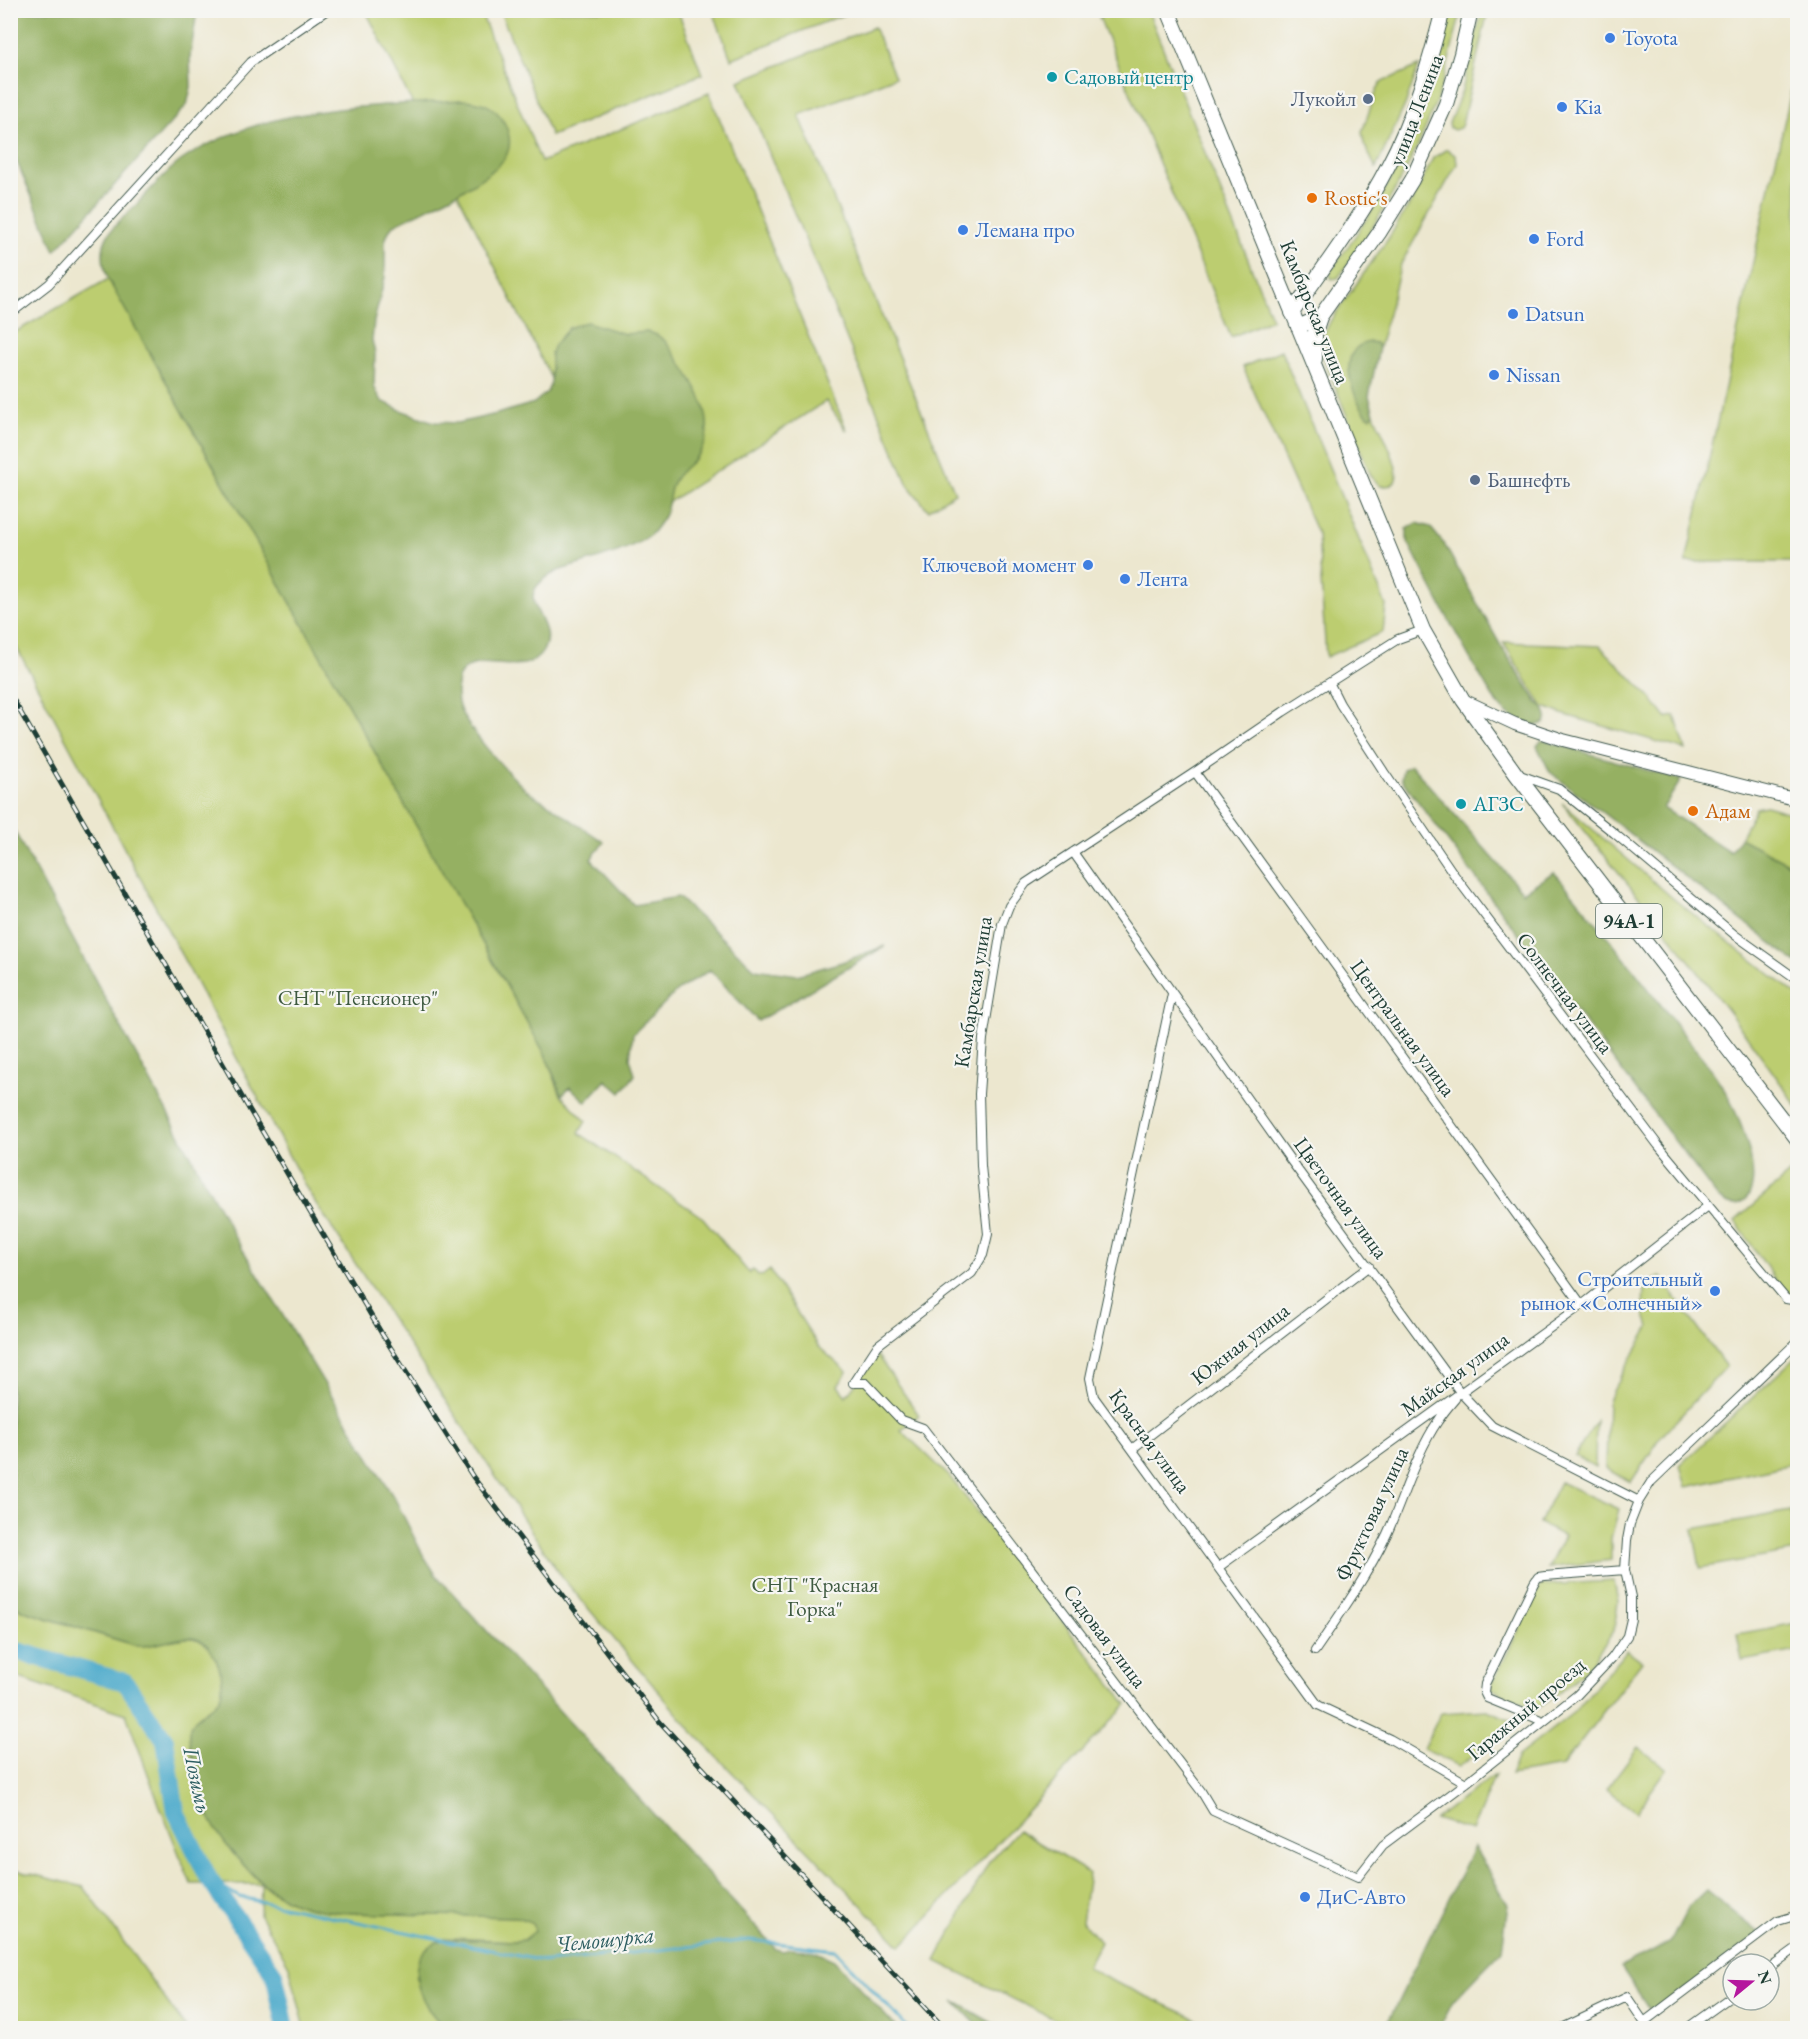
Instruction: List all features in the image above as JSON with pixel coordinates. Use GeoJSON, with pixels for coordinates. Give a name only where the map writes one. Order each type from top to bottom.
{"type":"FeatureCollection","features":[{"type":"Feature","properties":{"kind":"main road","name":"Камбарская улица"},"geometry":{"type":"LineString","coordinates":[[1168,10],[1423,630],[1463,700]]}},
{"type":"Feature","properties":{"kind":"main road","name":"улица Ленина"},"geometry":{"type":"LineString","coordinates":[[1292,313],[1365,206],[1394,154],[1422,86],[1443,10]]}},
{"type":"Feature","properties":{"kind":"main road","name":"улица Ленина"},"geometry":{"type":"LineString","coordinates":[[1320,317],[1385,225],[1412,180],[1446,104],[1471,10]]}},
{"type":"Feature","properties":{"kind":"main road"},"geometry":{"type":"LineString","coordinates":[[1298,327],[1320,317]]}},
{"type":"Feature","properties":{"kind":"main road"},"geometry":{"type":"LineString","coordinates":[[1315,367],[1315,333],[1320,317]]}},
{"type":"Feature","properties":{"kind":"main road","name":"94А-1"},"geometry":{"type":"LineString","coordinates":[[1463,700],[1516,774],[1797,1140]]}},
{"type":"Feature","properties":{"kind":"street"},"geometry":{"type":"LineString","coordinates":[[10,314],[49,284],[251,62],[327,10]]}},
{"type":"Feature","properties":{"kind":"street","name":"Камбарская улица"},"geometry":{"type":"LineString","coordinates":[[853,1383],[878,1345],[972,1272],[983,1255],[988,1234],[981,1166],[979,1094],[983,1039],[1002,924],[1010,906],[1026,883],[1283,712],[1398,639],[1423,630]]}},
{"type":"Feature","properties":{"kind":"street","name":"Солнечная улица"},"geometry":{"type":"LineString","coordinates":[[1330,684],[1340,704],[1384,772],[1455,876],[1651,1136],[1786,1299],[1797,1301]]}},
{"type":"Feature","properties":{"kind":"street"},"geometry":{"type":"LineString","coordinates":[[1463,700],[1515,724],[1563,740],[1797,800]]}},
{"type":"Feature","properties":{"kind":"street","name":"Центральная улица"},"geometry":{"type":"LineString","coordinates":[[1195,772],[1582,1305]]}},
{"type":"Feature","properties":{"kind":"street"},"geometry":{"type":"LineString","coordinates":[[1516,774],[1558,789],[1623,840],[1735,935],[1797,980]]}},
{"type":"Feature","properties":{"kind":"street","name":"Цветочная улица"},"geometry":{"type":"LineString","coordinates":[[1073,852],[1172,994],[1460,1392],[1492,1426],[1639,1501]]}},
{"type":"Feature","properties":{"kind":"street","name":"Красная улица"},"geometry":{"type":"LineString","coordinates":[[1172,994],[1090,1378],[1094,1397],[1318,1705],[1390,1739],[1466,1783]]}},
{"type":"Feature","properties":{"kind":"street","name":"Майская улица"},"geometry":{"type":"LineString","coordinates":[[1219,1567],[1582,1305],[1708,1206]]}},
{"type":"Feature","properties":{"kind":"street","name":"Южная улица"},"geometry":{"type":"LineString","coordinates":[[1132,1449],[1369,1266]]}},
{"type":"Feature","properties":{"kind":"street","name":"Гаражный проезд"},"geometry":{"type":"LineString","coordinates":[[1358,1877],[1383,1845],[1577,1695],[1612,1658],[1627,1636],[1631,1619],[1631,1598],[1625,1570],[1627,1540],[1630,1524],[1639,1501],[1652,1482],[1797,1341]]}},
{"type":"Feature","properties":{"kind":"street","name":"Садовая улица"},"geometry":{"type":"LineString","coordinates":[[853,1383],[866,1383],[901,1420],[923,1428],[1201,1791],[1213,1811],[1358,1877]]}},
{"type":"Feature","properties":{"kind":"street","name":"Фруктовая улица"},"geometry":{"type":"LineString","coordinates":[[1315,1651],[1371,1565],[1423,1448],[1437,1421],[1460,1392]]}},
{"type":"Feature","properties":{"kind":"street"},"geometry":{"type":"LineString","coordinates":[[1543,1721],[1487,1698],[1484,1692],[1485,1684],[1534,1583],[1538,1578],[1545,1576],[1625,1570]]}},
{"type":"Feature","properties":{"kind":"street"},"geometry":{"type":"LineString","coordinates":[[1562,2028],[1627,1997],[1644,2022],[1779,1921],[1797,1915]]}},
{"type":"Feature","properties":{"kind":"street"},"geometry":{"type":"LineString","coordinates":[[1781,1959],[1797,1947]]}},
{"type":"Feature","properties":{"kind":"street"},"geometry":{"type":"LineString","coordinates":[[1687,2028],[1721,2004]]}},
{"type":"Feature","properties":{"kind":"green space"},"geometry":{"type":"Polygon","coordinates":[[[1115,10],[1148,11],[1272,319],[1231,337],[1099,17],[1115,10]]]}},
{"type":"Feature","properties":{"kind":"green space"},"geometry":{"type":"Polygon","coordinates":[[[10,11],[197,11],[190,57],[191,87],[187,105],[55,251],[11,148],[10,11]]]}},
{"type":"Feature","properties":{"kind":"green space"},"geometry":{"type":"Polygon","coordinates":[[[366,11],[480,11],[541,162],[709,93],[847,431],[826,401],[627,529],[366,11]]]}},
{"type":"Feature","properties":{"kind":"green space"},"geometry":{"type":"Polygon","coordinates":[[[500,11],[678,11],[702,74],[551,136],[500,11]]]}},
{"type":"Feature","properties":{"kind":"green space"},"geometry":{"type":"Polygon","coordinates":[[[713,11],[853,11],[731,59],[713,11]]]}},
{"type":"Feature","properties":{"kind":"green space"},"geometry":{"type":"Polygon","coordinates":[[[1451,11],[1461,11],[1444,77],[1428,123],[1394,192],[1367,236],[1338,278],[1331,279],[1330,272],[1377,203],[1411,139],[1434,76],[1451,11]]]}},
{"type":"Feature","properties":{"kind":"green space"},"geometry":{"type":"Polygon","coordinates":[[[1482,11],[1488,11],[1462,124],[1460,128],[1454,130],[1450,128],[1449,123],[1462,91],[1482,11]]]}},
{"type":"Feature","properties":{"kind":"green space"},"geometry":{"type":"Polygon","coordinates":[[[874,27],[895,77],[799,115],[955,493],[928,510],[908,485],[739,81],[874,27]]]}},
{"type":"Feature","properties":{"kind":"green space"},"geometry":{"type":"Polygon","coordinates":[[[1797,65],[1797,562],[1686,562],[1797,65]]]}},
{"type":"Feature","properties":{"kind":"green space"},"geometry":{"type":"Polygon","coordinates":[[[1419,66],[1405,105],[1376,168],[1364,144],[1362,132],[1377,89],[1382,82],[1419,66]]]}},
{"type":"Feature","properties":{"kind":"green space"},"geometry":{"type":"Polygon","coordinates":[[[461,100],[474,101],[496,111],[507,130],[509,150],[500,163],[473,184],[394,225],[389,231],[385,241],[385,277],[374,321],[372,341],[375,353],[374,386],[382,401],[434,422],[458,423],[534,403],[547,392],[551,383],[551,353],[554,345],[569,328],[587,322],[625,334],[647,332],[665,341],[683,365],[699,394],[705,408],[707,423],[706,438],[700,452],[675,479],[667,509],[660,523],[649,536],[630,547],[558,571],[542,581],[535,590],[533,599],[547,639],[543,651],[536,659],[519,665],[479,664],[470,666],[461,672],[457,688],[458,702],[463,715],[487,749],[524,788],[604,842],[591,859],[634,905],[678,897],[755,969],[797,975],[885,946],[758,1021],[710,970],[678,990],[633,1034],[630,1058],[635,1075],[621,1093],[606,1080],[586,1102],[570,1087],[562,1095],[545,1054],[108,279],[104,266],[104,245],[112,229],[176,165],[213,142],[246,128],[317,112],[461,100]]]}},
{"type":"Feature","properties":{"kind":"green space"},"geometry":{"type":"Polygon","coordinates":[[[1447,149],[1456,156],[1457,164],[1401,264],[1379,348],[1376,343],[1366,343],[1350,378],[1356,395],[1368,416],[1371,417],[1374,414],[1389,447],[1397,473],[1394,483],[1380,486],[1371,476],[1324,359],[1322,338],[1331,320],[1388,239],[1416,194],[1433,158],[1447,149]]]}},
{"type":"Feature","properties":{"kind":"green space"},"geometry":{"type":"Polygon","coordinates":[[[108,279],[545,1054],[561,1095],[586,1121],[579,1133],[703,1218],[749,1273],[753,1269],[762,1276],[770,1270],[819,1347],[847,1372],[838,1386],[846,1396],[877,1355],[919,1415],[901,1430],[950,1477],[1127,1704],[901,1946],[691,1730],[561,1576],[309,1193],[11,637],[10,335],[108,279]]]}},
{"type":"Feature","properties":{"kind":"green space"},"geometry":{"type":"Polygon","coordinates":[[[1370,342],[1376,343],[1379,348],[1369,396],[1374,414],[1371,417],[1356,398],[1349,363],[1352,353],[1359,346],[1370,342]]]}},
{"type":"Feature","properties":{"kind":"green space"},"geometry":{"type":"Polygon","coordinates":[[[1281,350],[1386,605],[1383,632],[1326,657],[1318,535],[1243,367],[1281,350]]]}},
{"type":"Feature","properties":{"kind":"green space"},"geometry":{"type":"Polygon","coordinates":[[[1417,523],[1430,527],[1444,544],[1501,646],[1537,702],[1545,710],[1547,717],[1545,723],[1534,725],[1517,720],[1503,710],[1491,695],[1407,540],[1407,529],[1417,523]]]}},
{"type":"Feature","properties":{"kind":"green space"},"geometry":{"type":"Polygon","coordinates":[[[1503,642],[1600,646],[1651,698],[1666,718],[1675,716],[1686,750],[1562,714],[1542,706],[1503,642]]]}},
{"type":"Feature","properties":{"kind":"green space"},"geometry":{"type":"Polygon","coordinates":[[[1542,740],[1681,780],[1663,808],[1730,852],[1740,838],[1797,868],[1797,963],[1550,772],[1537,746],[1542,740]]]}},
{"type":"Feature","properties":{"kind":"green space"},"geometry":{"type":"Polygon","coordinates":[[[1411,765],[1523,892],[1554,872],[1614,944],[1704,1060],[1732,1104],[1747,1142],[1753,1173],[1752,1186],[1748,1197],[1739,1204],[1730,1204],[1718,1198],[1401,779],[1403,769],[1411,765]]]}},
{"type":"Feature","properties":{"kind":"green space"},"geometry":{"type":"Polygon","coordinates":[[[1562,803],[1675,900],[1797,995],[1797,1107],[1712,990],[1562,803]]]}},
{"type":"Feature","properties":{"kind":"green space"},"geometry":{"type":"Polygon","coordinates":[[[1766,806],[1797,815],[1797,868],[1740,838],[1756,808],[1766,806]]]}},
{"type":"Feature","properties":{"kind":"green space"},"geometry":{"type":"Polygon","coordinates":[[[11,825],[235,1237],[396,1501],[422,1553],[436,1575],[776,1949],[814,1951],[834,1960],[897,2028],[446,2028],[427,2007],[421,1994],[417,1980],[417,1967],[421,1955],[430,1946],[445,1939],[524,1940],[535,1931],[531,1923],[517,1917],[329,1911],[306,1907],[282,1896],[255,1876],[230,1850],[212,1822],[205,1804],[189,1733],[196,1718],[218,1700],[221,1693],[219,1667],[206,1645],[200,1640],[187,1638],[138,1646],[27,1612],[11,1604],[11,825]]]}},
{"type":"Feature","properties":{"kind":"green space"},"geometry":{"type":"Polygon","coordinates":[[[1795,1169],[1798,1174],[1797,1295],[1783,1291],[1735,1221],[1795,1169]]]}},
{"type":"Feature","properties":{"kind":"green space"},"geometry":{"type":"Polygon","coordinates":[[[1660,1276],[1726,1367],[1661,1437],[1631,1482],[1606,1469],[1608,1400],[1649,1327],[1643,1309],[1644,1288],[1660,1276]]]}},
{"type":"Feature","properties":{"kind":"green space"},"geometry":{"type":"Polygon","coordinates":[[[1796,1357],[1798,1361],[1797,1463],[1686,1487],[1680,1465],[1796,1357]]]}},
{"type":"Feature","properties":{"kind":"green space"},"geometry":{"type":"Polygon","coordinates":[[[1596,1421],[1595,1467],[1575,1456],[1596,1421]]]}},
{"type":"Feature","properties":{"kind":"green space"},"geometry":{"type":"Polygon","coordinates":[[[1560,1482],[1619,1509],[1611,1538],[1611,1560],[1548,1568],[1564,1536],[1539,1523],[1560,1482]]]}},
{"type":"Feature","properties":{"kind":"green space"},"geometry":{"type":"Polygon","coordinates":[[[1791,1511],[1797,1551],[1700,1568],[1693,1529],[1791,1511]]]}},
{"type":"Feature","properties":{"kind":"green space"},"geometry":{"type":"Polygon","coordinates":[[[1614,1581],[1618,1602],[1614,1631],[1585,1671],[1536,1709],[1490,1688],[1541,1585],[1614,1581]]]}},
{"type":"Feature","properties":{"kind":"green space"},"geometry":{"type":"Polygon","coordinates":[[[10,1604],[27,1612],[137,1646],[192,1638],[200,1640],[207,1646],[218,1662],[223,1681],[219,1700],[202,1716],[189,1733],[197,1780],[208,1810],[223,1838],[247,1869],[271,1891],[292,1902],[323,1910],[355,1913],[517,1917],[531,1923],[536,1931],[524,1940],[515,1941],[455,1938],[415,1976],[428,2009],[446,2028],[305,2028],[289,1966],[260,1915],[261,1884],[191,1884],[126,1714],[11,1675],[10,1604]]]}},
{"type":"Feature","properties":{"kind":"green space"},"geometry":{"type":"Polygon","coordinates":[[[1797,1623],[1797,1651],[1742,1661],[1737,1634],[1797,1623]]]}},
{"type":"Feature","properties":{"kind":"green space"},"geometry":{"type":"Polygon","coordinates":[[[1627,1650],[1642,1661],[1562,1766],[1510,1775],[1518,1756],[1574,1712],[1627,1650]]]}},
{"type":"Feature","properties":{"kind":"green space"},"geometry":{"type":"Polygon","coordinates":[[[1487,1710],[1517,1722],[1459,1766],[1423,1749],[1441,1713],[1487,1710]]]}},
{"type":"Feature","properties":{"kind":"green space"},"geometry":{"type":"Polygon","coordinates":[[[1638,1747],[1667,1769],[1636,1812],[1606,1789],[1638,1747]]]}},
{"type":"Feature","properties":{"kind":"green space"},"geometry":{"type":"Polygon","coordinates":[[[1495,1775],[1472,1831],[1435,1819],[1495,1775]]]}},
{"type":"Feature","properties":{"kind":"green space"},"geometry":{"type":"Polygon","coordinates":[[[1018,1830],[1089,1873],[1082,1922],[1100,1942],[1087,1967],[1108,1979],[1208,2024],[1201,2028],[1072,2028],[936,1961],[989,1862],[1018,1830]]]}},
{"type":"Feature","properties":{"kind":"green space"},"geometry":{"type":"Polygon","coordinates":[[[1474,1847],[1508,1904],[1502,1950],[1453,2001],[1439,2028],[1385,2028],[1474,1847]]]}},
{"type":"Feature","properties":{"kind":"green space"},"geometry":{"type":"Polygon","coordinates":[[[11,1869],[84,1887],[186,2028],[11,2028],[11,1869]]]}},
{"type":"Feature","properties":{"kind":"green space"},"geometry":{"type":"Polygon","coordinates":[[[1706,1890],[1761,1934],[1736,1952],[1721,1952],[1721,1963],[1652,2013],[1621,1967],[1671,1941],[1689,1906],[1706,1890]]]}},
{"type":"Feature","properties":{"kind":"green space"},"geometry":{"type":"Polygon","coordinates":[[[954,2001],[1001,2028],[980,2028],[954,2001]]]}},
{"type":"Feature","properties":{"kind":"waterway","name":"Позимь"},"geometry":{"type":"LineString","coordinates":[[10,1649],[125,1682],[165,1740],[176,1812],[209,1879],[274,1974],[286,2028]]}},
{"type":"Feature","properties":{"kind":"waterway","name":"Чемошурка"},"geometry":{"type":"LineString","coordinates":[[209,1879],[239,1897],[548,1962],[750,1940],[835,1950],[908,2028]]}},
{"type":"Feature","properties":{"kind":"railway"},"geometry":{"type":"LineString","coordinates":[[10,694],[249,1109],[382,1334],[473,1477],[660,1722],[944,2028]]}},
{"type":"Feature","properties":{"kind":"place","name":"Toyota"},"geometry":{"type":"Point","coordinates":[1610,38]}},
{"type":"Feature","properties":{"kind":"place","name":"Садовый центр"},"geometry":{"type":"Point","coordinates":[1052,77]}},
{"type":"Feature","properties":{"kind":"place","name":"Лукойл"},"geometry":{"type":"Point","coordinates":[1368,99]}},
{"type":"Feature","properties":{"kind":"place","name":"Kia"},"geometry":{"type":"Point","coordinates":[1562,107]}},
{"type":"Feature","properties":{"kind":"place","name":"Rostic's"},"geometry":{"type":"Point","coordinates":[1312,198]}},
{"type":"Feature","properties":{"kind":"place","name":"Лемана про"},"geometry":{"type":"Point","coordinates":[963,230]}},
{"type":"Feature","properties":{"kind":"place","name":"Ford"},"geometry":{"type":"Point","coordinates":[1534,239]}},
{"type":"Feature","properties":{"kind":"place","name":"Datsun"},"geometry":{"type":"Point","coordinates":[1513,314]}},
{"type":"Feature","properties":{"kind":"place","name":"Nissan"},"geometry":{"type":"Point","coordinates":[1494,375]}},
{"type":"Feature","properties":{"kind":"place","name":"Башнефть"},"geometry":{"type":"Point","coordinates":[1475,480]}},
{"type":"Feature","properties":{"kind":"place","name":"Ключевой момент"},"geometry":{"type":"Point","coordinates":[1088,565]}},
{"type":"Feature","properties":{"kind":"place","name":"Лента"},"geometry":{"type":"Point","coordinates":[1125,579]}},
{"type":"Feature","properties":{"kind":"place","name":"АГЗС"},"geometry":{"type":"Point","coordinates":[1461,804]}},
{"type":"Feature","properties":{"kind":"place","name":"Адам"},"geometry":{"type":"Point","coordinates":[1693,811]}},
{"type":"Feature","properties":{"kind":"place","name":"Строительный рынок «Солнечный»"},"geometry":{"type":"Point","coordinates":[1715,1291]}},
{"type":"Feature","properties":{"kind":"place","name":"ДиС-Авто"},"geometry":{"type":"Point","coordinates":[1305,1897]}},
{"type":"Feature","properties":{"kind":"park label","name":"СНТ \"Пенсионер\""},"geometry":{"type":"Point","coordinates":[358,998]}},
{"type":"Feature","properties":{"kind":"park label","name":"СНТ \"Красная Горка\""},"geometry":{"type":"Point","coordinates":[815,1597]}}]}
